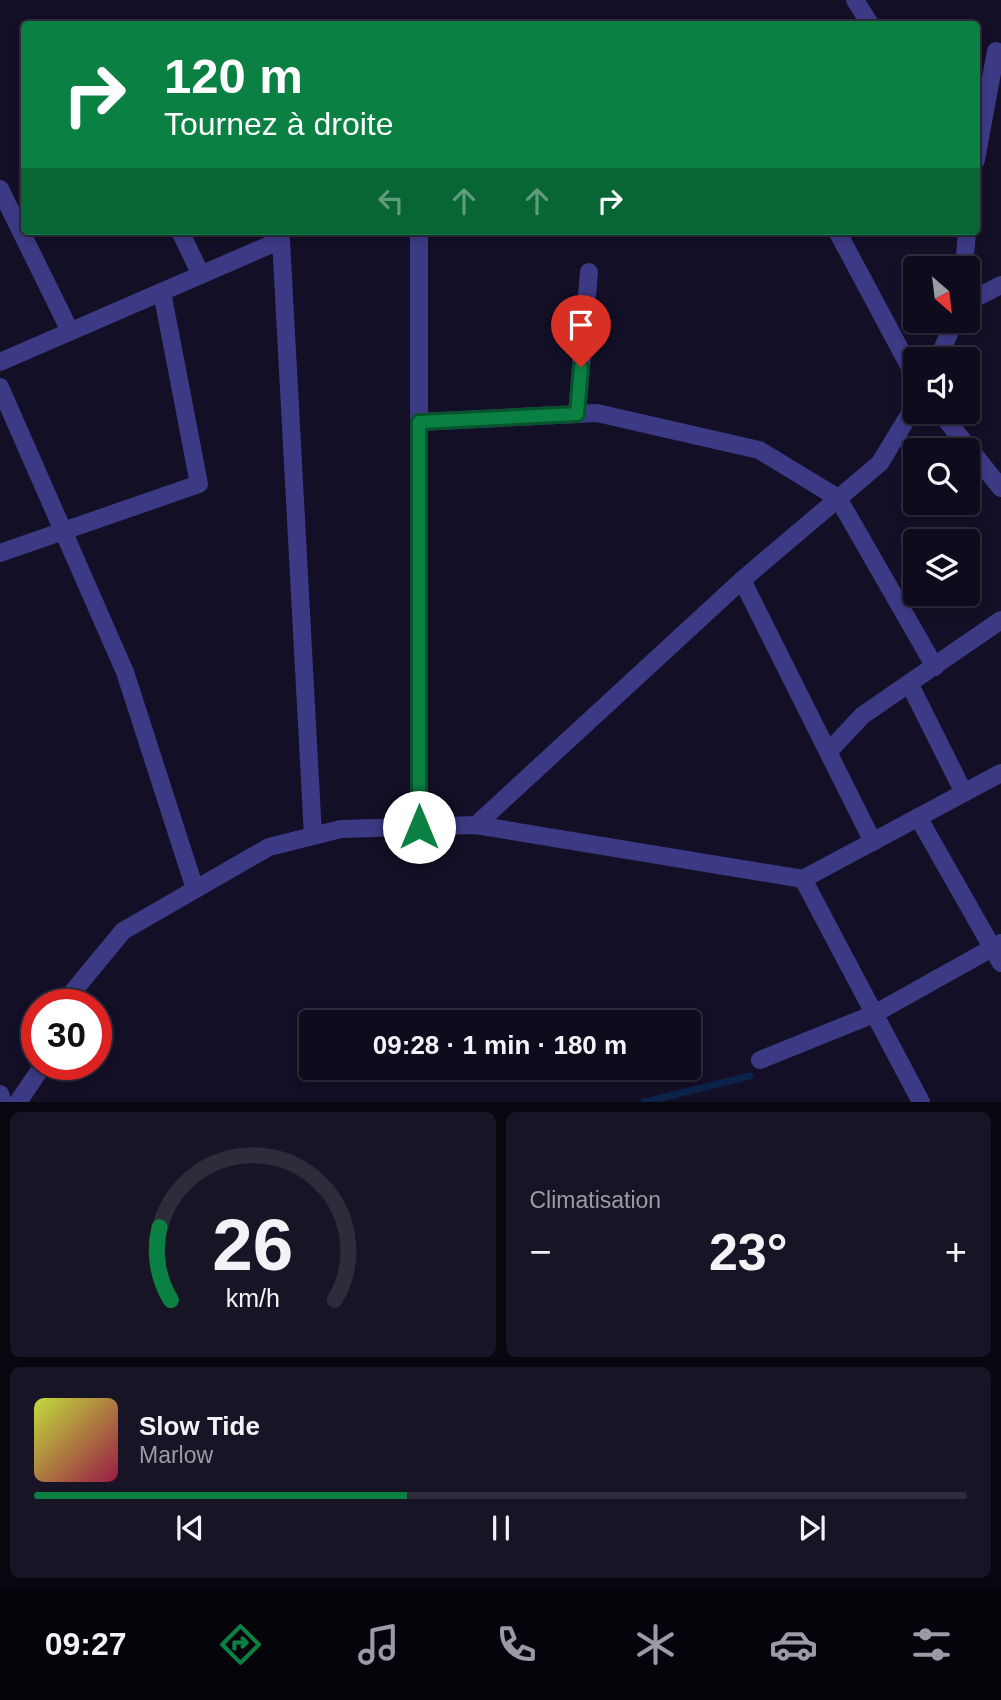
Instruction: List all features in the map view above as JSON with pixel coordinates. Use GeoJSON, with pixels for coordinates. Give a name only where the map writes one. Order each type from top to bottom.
{"type":"FeatureCollection","features":[{"type":"Feature","properties":{"kind":"street"},"geometry":{"type":"LineString","coordinates":[[855,0],[868,21]]}},
{"type":"Feature","properties":{"kind":"street"},"geometry":{"type":"LineString","coordinates":[[980,138],[996,51]]}},
{"type":"Feature","properties":{"kind":"street"},"geometry":{"type":"LineString","coordinates":[[0,188],[21,231]]}},
{"type":"Feature","properties":{"kind":"street"},"geometry":{"type":"LineString","coordinates":[[23,235],[70,331]]}},
{"type":"Feature","properties":{"kind":"street"},"geometry":{"type":"LineString","coordinates":[[182,235],[201,275]]}},
{"type":"Feature","properties":{"kind":"street"},"geometry":{"type":"LineString","coordinates":[[419,235],[419,827]]}},
{"type":"Feature","properties":{"kind":"street"},"geometry":{"type":"LineString","coordinates":[[839,235],[903,355]]}},
{"type":"Feature","properties":{"kind":"street"},"geometry":{"type":"LineString","coordinates":[[965,256],[967,235]]}},
{"type":"Feature","properties":{"kind":"street"},"geometry":{"type":"LineString","coordinates":[[0,362],[201,275],[276,236],[281,240],[313,835]]}},
{"type":"Feature","properties":{"kind":"street"},"geometry":{"type":"LineString","coordinates":[[577,414],[589,272]]}},
{"type":"Feature","properties":{"kind":"street"},"geometry":{"type":"LineString","coordinates":[[980,296],[1001,285]]}},
{"type":"Feature","properties":{"kind":"street"},"geometry":{"type":"LineString","coordinates":[[0,553],[199,484],[162,292]]}},
{"type":"Feature","properties":{"kind":"street"},"geometry":{"type":"LineString","coordinates":[[0,387],[125,672],[195,889]]}},
{"type":"Feature","properties":{"kind":"street"},"geometry":{"type":"LineString","coordinates":[[419,422],[597,413],[759,450],[838,498],[935,667]]}},
{"type":"Feature","properties":{"kind":"street"},"geometry":{"type":"LineString","coordinates":[[476,825],[742,580],[880,463],[904,424]]}},
{"type":"Feature","properties":{"kind":"street"},"geometry":{"type":"LineString","coordinates":[[949,424],[1001,488]]}},
{"type":"Feature","properties":{"kind":"street"},"geometry":{"type":"LineString","coordinates":[[742,580],[873,842]]}},
{"type":"Feature","properties":{"kind":"street"},"geometry":{"type":"LineString","coordinates":[[828,752],[863,715],[1001,620]]}},
{"type":"Feature","properties":{"kind":"street"},"geometry":{"type":"LineString","coordinates":[[910,685],[964,793]]}},
{"type":"Feature","properties":{"kind":"street"},"geometry":{"type":"LineString","coordinates":[[75,989],[123,931],[269,847],[313,835],[341,829],[476,825],[803,879],[1001,773]]}},
{"type":"Feature","properties":{"kind":"street"},"geometry":{"type":"LineString","coordinates":[[760,1060],[874,1014],[998,952],[918,817]]}},
{"type":"Feature","properties":{"kind":"street"},"geometry":{"type":"LineString","coordinates":[[803,879],[921,1101]]}},
{"type":"Feature","properties":{"kind":"street"},"geometry":{"type":"LineString","coordinates":[[18,1101],[33,1080]]}},
{"type":"Feature","properties":{"kind":"street"},"geometry":{"type":"LineString","coordinates":[[0,1094],[3,1101]]}},
{"type":"Feature","properties":{"kind":"waterway"},"geometry":{"type":"LineString","coordinates":[[645,1102],[750,1076]]}},
{"type":"Feature","properties":{"kind":"route"},"geometry":{"type":"LineString","coordinates":[[419,827],[419,422],[577,414],[581,367]]}}]}
